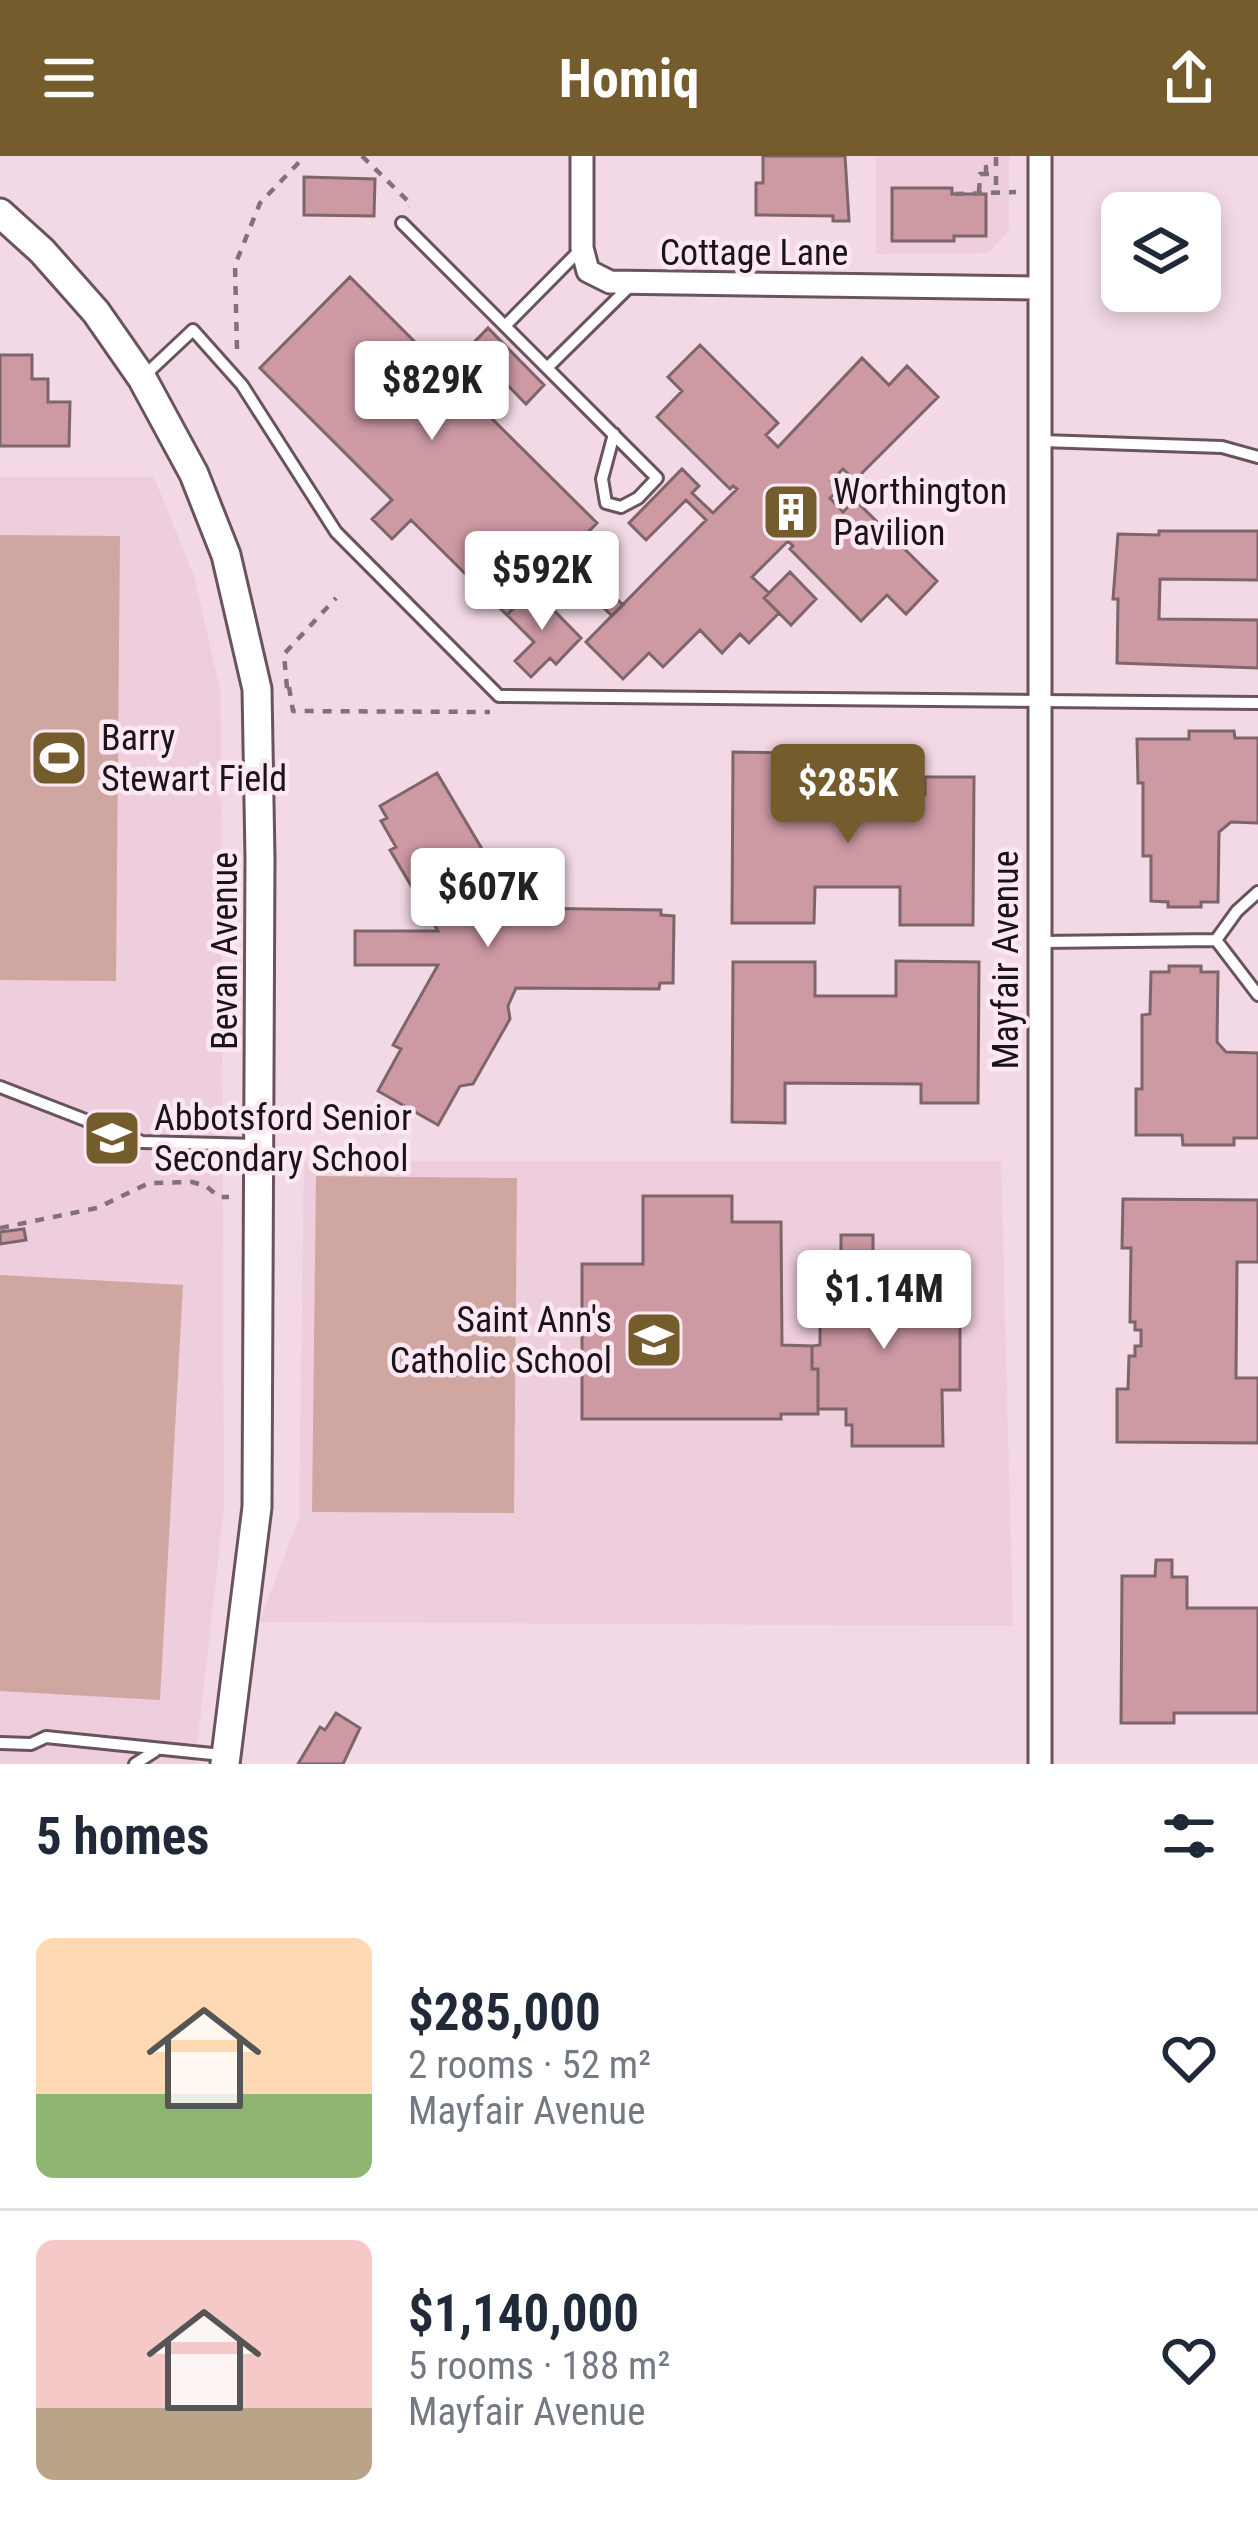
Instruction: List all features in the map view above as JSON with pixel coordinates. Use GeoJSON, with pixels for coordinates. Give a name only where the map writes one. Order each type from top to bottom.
{"type":"FeatureCollection","features":[{"type":"Feature","properties":{"kind":"street"},"geometry":{"type":"LineString","coordinates":[[582,156],[582,248]]}},
{"type":"Feature","properties":{"kind":"street","name":"Mayfair Avenue"},"geometry":{"type":"LineString","coordinates":[[1040,156],[1040,1764]]}},
{"type":"Feature","properties":{"kind":"street","name":"Bevan Avenue"},"geometry":{"type":"LineString","coordinates":[[0,213],[42,251],[96,312],[142,378],[194,474],[226,555],[257,689],[257,1508],[226,1760]]}},
{"type":"Feature","properties":{"kind":"street","name":"Cottage Lane"},"geometry":{"type":"LineString","coordinates":[[582,248],[588,271],[610,282],[632,284],[1038,288]]}},
{"type":"Feature","properties":{"kind":"lane"},"geometry":{"type":"LineString","coordinates":[[402,223],[506,325],[548,368],[614,434],[657,478],[638,498],[621,507],[606,503],[601,487],[614,434]]}},
{"type":"Feature","properties":{"kind":"lane"},"geometry":{"type":"LineString","coordinates":[[506,325],[582,248]]}},
{"type":"Feature","properties":{"kind":"lane"},"geometry":{"type":"LineString","coordinates":[[548,368],[632,284]]}},
{"type":"Feature","properties":{"kind":"lane"},"geometry":{"type":"LineString","coordinates":[[142,378],[193,330],[230,371],[336,532],[499,696],[1258,703]]}},
{"type":"Feature","properties":{"kind":"lane"},"geometry":{"type":"LineString","coordinates":[[1038,441],[1222,447],[1258,457]]}},
{"type":"Feature","properties":{"kind":"lane"},"geometry":{"type":"LineString","coordinates":[[1216,940],[1258,892]]}},
{"type":"Feature","properties":{"kind":"lane"},"geometry":{"type":"LineString","coordinates":[[1038,942],[1216,940]]}},
{"type":"Feature","properties":{"kind":"lane"},"geometry":{"type":"LineString","coordinates":[[1216,940],[1258,995]]}},
{"type":"Feature","properties":{"kind":"lane"},"geometry":{"type":"LineString","coordinates":[[0,1087],[142,1142],[259,1144]]}},
{"type":"Feature","properties":{"kind":"lane"},"geometry":{"type":"LineString","coordinates":[[0,1743],[31,1744],[46,1737],[133,1744],[226,1760]]}},
{"type":"Feature","properties":{"kind":"lane"},"geometry":{"type":"LineString","coordinates":[[135,1764],[155,1751]]}},
{"type":"Feature","properties":{"kind":"path"},"geometry":{"type":"LineString","coordinates":[[230,371],[238,345],[235,265],[260,203],[305,156]]}},
{"type":"Feature","properties":{"kind":"path"},"geometry":{"type":"LineString","coordinates":[[362,156],[411,204],[402,223]]}},
{"type":"Feature","properties":{"kind":"path"},"geometry":{"type":"LineString","coordinates":[[986,174],[986,167],[996,167],[996,156]]}},
{"type":"Feature","properties":{"kind":"path"},"geometry":{"type":"LineString","coordinates":[[979,192],[980,174],[996,174],[996,192]]}},
{"type":"Feature","properties":{"kind":"path"},"geometry":{"type":"LineString","coordinates":[[955,194],[1006,192]]}},
{"type":"Feature","properties":{"kind":"path"},"geometry":{"type":"LineString","coordinates":[[284,654],[336,598]]}},
{"type":"Feature","properties":{"kind":"path"},"geometry":{"type":"LineString","coordinates":[[0,1228],[97,1208],[148,1183],[192,1182],[219,1197],[259,1197]]}},
{"type":"Feature","properties":{"kind":"shaded area"},"geometry":{"type":"Polygon","coordinates":[[[876,156],[1009,156],[1009,230],[989,253],[876,254],[876,156]]]}},
{"type":"Feature","properties":{"kind":"shaded area","name":"Abbotsford Senior Secondary School"},"geometry":{"type":"Polygon","coordinates":[[[0,477],[154,477],[195,579],[221,694],[224,1508],[195,1764],[0,1764],[0,477]]]}},
{"type":"Feature","properties":{"kind":"shaded area","name":"Barry Stewart Field"},"geometry":{"type":"Polygon","coordinates":[[[0,535],[120,536],[116,981],[0,980],[0,535]]]}},
{"type":"Feature","properties":{"kind":"shaded area","name":"Saint Ann's Catholic School"},"geometry":{"type":"Polygon","coordinates":[[[304,1161],[1001,1161],[1013,1626],[259,1622],[299,1519],[304,1161]]]}},
{"type":"Feature","properties":{"kind":"shaded area"},"geometry":{"type":"Polygon","coordinates":[[[316,1176],[517,1178],[514,1513],[312,1512],[316,1176]]]}},
{"type":"Feature","properties":{"kind":"shaded area"},"geometry":{"type":"Polygon","coordinates":[[[0,1275],[183,1285],[160,1700],[0,1691],[0,1275]]]}},
{"type":"Feature","properties":{"kind":"building"},"geometry":{"type":"Polygon","coordinates":[[[763,156],[845,156],[849,221],[833,221],[833,216],[756,215],[756,183],[763,183],[763,156]]]}},
{"type":"Feature","properties":{"kind":"building"},"geometry":{"type":"Polygon","coordinates":[[[304,177],[375,179],[374,216],[304,215],[304,177]]]}},
{"type":"Feature","properties":{"kind":"building"},"geometry":{"type":"Polygon","coordinates":[[[892,188],[952,188],[952,194],[986,194],[986,236],[892,241],[892,188]]]}},
{"type":"Feature","properties":{"kind":"building"},"geometry":{"type":"Polygon","coordinates":[[[350,277],[445,372],[488,328],[544,385],[526,404],[481,358],[456,383],[597,523],[507,615],[411,520],[392,539],[372,519],[392,500],[260,368],[350,277]]]}},
{"type":"Feature","properties":{"kind":"building","name":"Worthington Pavilion"},"geometry":{"type":"Polygon","coordinates":[[[700,345],[778,423],[766,435],[778,447],[862,358],[889,385],[907,366],[938,397],[855,480],[843,469],[831,481],[840,489],[830,498],[843,512],[855,500],[937,581],[906,614],[887,595],[861,621],[790,549],[793,546],[788,541],[752,577],[769,593],[764,598],[779,613],[749,643],[740,634],[722,653],[700,630],[663,667],[649,653],[623,679],[586,642],[706,520],[686,500],[646,540],[629,523],[682,469],[699,486],[692,493],[713,513],[737,489],[730,489],[657,417],[682,391],[668,377],[700,345]]]}},
{"type":"Feature","properties":{"kind":"building"},"geometry":{"type":"Polygon","coordinates":[[[0,355],[32,355],[32,379],[48,379],[48,402],[70,402],[69,446],[0,446],[0,355]]]}},
{"type":"Feature","properties":{"kind":"building"},"geometry":{"type":"Polygon","coordinates":[[[1159,531],[1258,531],[1258,580],[1160,579],[1159,619],[1258,620],[1258,668],[1117,663],[1118,599],[1113,599],[1118,534],[1159,535],[1159,531]]]}},
{"type":"Feature","properties":{"kind":"building"},"geometry":{"type":"Polygon","coordinates":[[[569,552],[623,605],[612,616],[558,563],[569,552]]]}},
{"type":"Feature","properties":{"kind":"building"},"geometry":{"type":"Polygon","coordinates":[[[790,572],[816,599],[791,625],[764,598],[790,572]]]}},
{"type":"Feature","properties":{"kind":"building"},"geometry":{"type":"Polygon","coordinates":[[[533,589],[581,638],[556,664],[550,658],[531,677],[515,661],[534,642],[507,615],[533,589]]]}},
{"type":"Feature","properties":{"kind":"building"},"geometry":{"type":"Polygon","coordinates":[[[1189,731],[1234,731],[1235,738],[1258,738],[1258,823],[1231,822],[1219,832],[1218,902],[1168,907],[1168,902],[1151,901],[1151,856],[1143,856],[1143,783],[1138,783],[1137,739],[1189,739],[1189,731]]]}},
{"type":"Feature","properties":{"kind":"building"},"geometry":{"type":"Polygon","coordinates":[[[733,752],[790,753],[790,795],[925,795],[925,777],[974,777],[973,925],[900,925],[900,887],[815,887],[814,923],[732,923],[733,752]]]}},
{"type":"Feature","properties":{"kind":"building"},"geometry":{"type":"Polygon","coordinates":[[[437,773],[517,908],[661,910],[661,915],[674,916],[673,983],[660,983],[659,989],[516,988],[508,1006],[510,1019],[473,1084],[460,1086],[438,1125],[378,1091],[401,1049],[393,1045],[438,965],[355,965],[355,931],[438,931],[390,850],[396,847],[381,821],[387,818],[380,806],[437,773]]]}},
{"type":"Feature","properties":{"kind":"building"},"geometry":{"type":"Polygon","coordinates":[[[896,961],[979,962],[978,1103],[921,1103],[921,1084],[785,1083],[785,1123],[732,1122],[733,962],[815,962],[815,996],[896,996],[896,961]]]}},
{"type":"Feature","properties":{"kind":"building"},"geometry":{"type":"Polygon","coordinates":[[[1169,966],[1201,966],[1201,972],[1218,972],[1217,1042],[1226,1052],[1258,1053],[1258,1138],[1234,1138],[1234,1145],[1183,1145],[1182,1135],[1136,1135],[1136,1089],[1142,1089],[1142,1015],[1150,1014],[1151,972],[1169,972],[1169,966]]]}},
{"type":"Feature","properties":{"kind":"building"},"geometry":{"type":"Polygon","coordinates":[[[643,1196],[732,1196],[732,1222],[781,1222],[782,1345],[812,1346],[812,1369],[818,1369],[818,1414],[781,1414],[781,1419],[582,1419],[582,1264],[643,1264],[643,1196]]]}},
{"type":"Feature","properties":{"kind":"building"},"geometry":{"type":"Polygon","coordinates":[[[1123,1199],[1258,1200],[1258,1262],[1237,1262],[1236,1378],[1258,1378],[1258,1443],[1117,1442],[1117,1389],[1128,1389],[1129,1356],[1135,1356],[1135,1346],[1141,1346],[1141,1330],[1130,1322],[1131,1248],[1122,1248],[1123,1199]]]}},
{"type":"Feature","properties":{"kind":"building"},"geometry":{"type":"Polygon","coordinates":[[[24,1229],[26,1240],[0,1244],[0,1232],[24,1229]]]}},
{"type":"Feature","properties":{"kind":"building"},"geometry":{"type":"Polygon","coordinates":[[[841,1235],[873,1235],[873,1267],[901,1267],[901,1299],[960,1299],[960,1390],[942,1390],[943,1446],[852,1446],[846,1409],[818,1409],[818,1369],[812,1369],[812,1346],[820,1345],[820,1268],[841,1268],[841,1235]]]}},
{"type":"Feature","properties":{"kind":"building"},"geometry":{"type":"Polygon","coordinates":[[[1156,1560],[1172,1560],[1172,1577],[1187,1577],[1187,1608],[1258,1608],[1258,1713],[1174,1713],[1174,1723],[1121,1723],[1122,1576],[1155,1576],[1156,1560]]]}},
{"type":"Feature","properties":{"kind":"building"},"geometry":{"type":"Polygon","coordinates":[[[336,1713],[360,1728],[343,1764],[298,1764],[320,1727],[325,1730],[336,1713]]]}},
{"type":"Feature","properties":{"kind":"place","name":"Worthington Pavilion"},"geometry":{"type":"Point","coordinates":[791,512]}},
{"type":"Feature","properties":{"kind":"place","name":"Barry Stewart Field"},"geometry":{"type":"Point","coordinates":[59,758]}},
{"type":"Feature","properties":{"kind":"place","name":"Abbotsford Senior Secondary School"},"geometry":{"type":"Point","coordinates":[112,1138]}},
{"type":"Feature","properties":{"kind":"place","name":"Saint Ann's Catholic School"},"geometry":{"type":"Point","coordinates":[654,1340]}}]}
